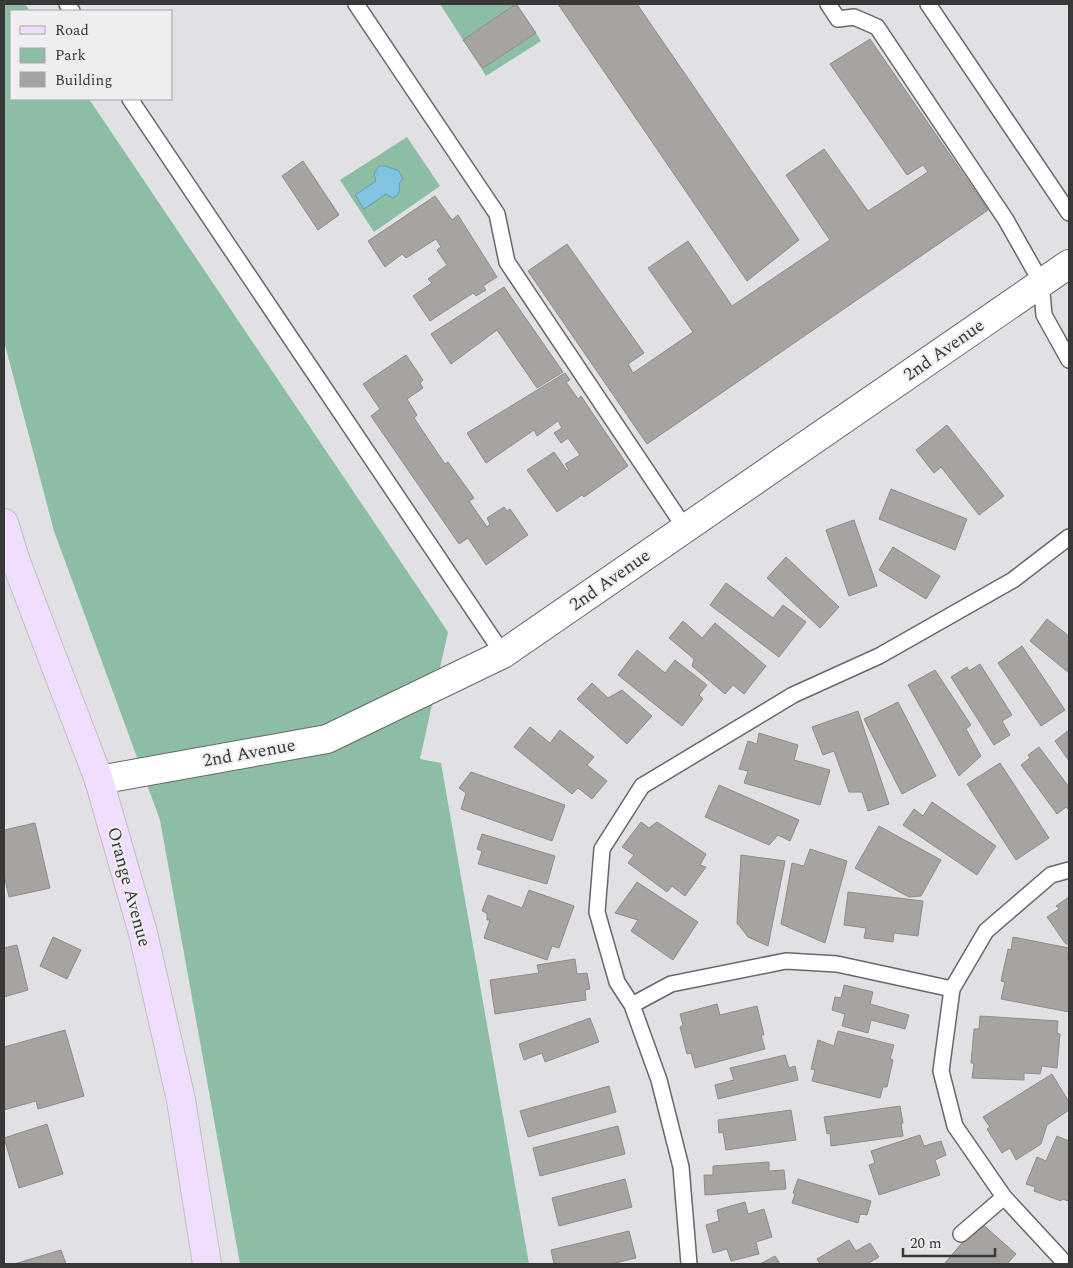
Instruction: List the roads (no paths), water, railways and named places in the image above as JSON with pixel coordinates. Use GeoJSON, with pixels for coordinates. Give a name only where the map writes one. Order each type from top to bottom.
{"type":"FeatureCollection","features":[{"type":"Feature","properties":{"kind":"main road","name":"Orange Avenue"},"geometry":{"type":"LineString","coordinates":[[4,523],[16,562],[99,780],[143,933],[178,1091],[207,1264]]}},
{"type":"Feature","properties":{"kind":"street","name":"2nd Avenue"},"geometry":{"type":"LineString","coordinates":[[99,780],[326,739],[503,654],[1069,264]]}},
{"type":"Feature","properties":{"kind":"lane"},"geometry":{"type":"LineString","coordinates":[[356,4],[497,214],[507,262],[685,528]]}},
{"type":"Feature","properties":{"kind":"lane"},"geometry":{"type":"LineString","coordinates":[[828,4],[838,19],[854,17],[877,27],[1006,220],[1041,282],[1044,315],[1069,360]]}},
{"type":"Feature","properties":{"kind":"lane"},"geometry":{"type":"LineString","coordinates":[[928,4],[1069,213]]}},
{"type":"Feature","properties":{"kind":"lane"},"geometry":{"type":"LineString","coordinates":[[131,100],[503,654]]}},
{"type":"Feature","properties":{"kind":"lane"},"geometry":{"type":"LineString","coordinates":[[689,1264],[680,1167],[659,1080],[632,1005],[618,982],[598,912],[602,849],[642,786],[792,695],[879,656],[1013,580],[1069,537]]}},
{"type":"Feature","properties":{"kind":"lane"},"geometry":{"type":"LineString","coordinates":[[1066,1264],[1004,1197],[954,1126],[941,1071],[952,989],[986,931],[1051,875],[1069,870]]}},
{"type":"Feature","properties":{"kind":"lane"},"geometry":{"type":"LineString","coordinates":[[632,1005],[671,984],[786,961],[837,964],[952,989]]}},
{"type":"Feature","properties":{"kind":"lane"},"geometry":{"type":"LineString","coordinates":[[962,1234],[1004,1197]]}},
{"type":"Feature","properties":{"kind":"water"},"geometry":{"type":"Polygon","coordinates":[[[379,166],[386,166],[399,171],[403,180],[399,183],[399,192],[393,198],[386,194],[364,209],[355,195],[376,181],[374,174],[379,166]]]}}]}
